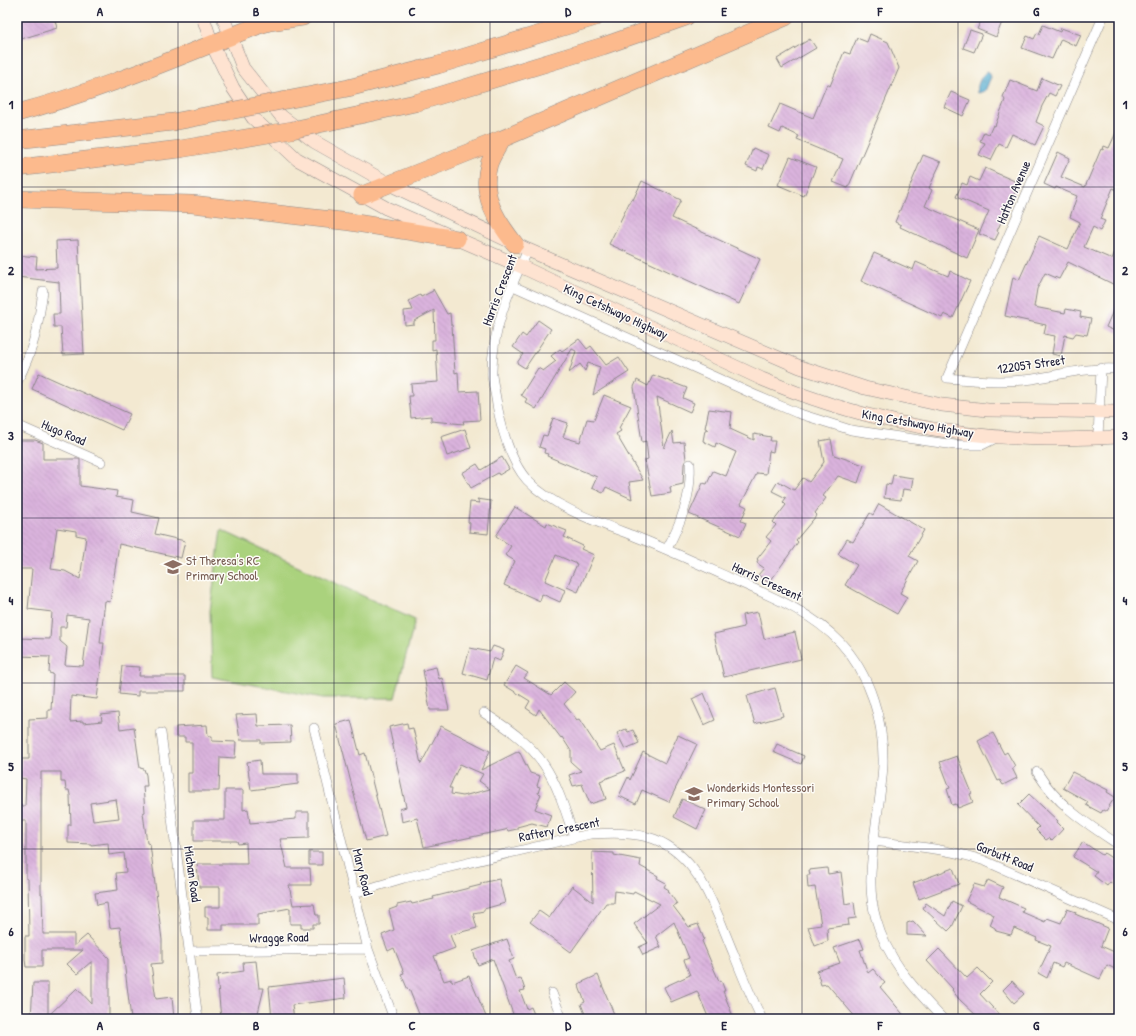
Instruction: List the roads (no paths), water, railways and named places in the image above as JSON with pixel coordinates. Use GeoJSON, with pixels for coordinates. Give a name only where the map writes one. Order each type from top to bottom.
{"type":"FeatureCollection","features":[{"type":"Feature","properties":{"kind":"highway"},"geometry":{"type":"LineString","coordinates":[[17,113],[66,100],[165,64],[270,22],[303,17]]}},
{"type":"Feature","properties":{"kind":"highway"},"geometry":{"type":"LineString","coordinates":[[17,140],[173,122],[348,88],[438,65],[596,17]]}},
{"type":"Feature","properties":{"kind":"highway"},"geometry":{"type":"LineString","coordinates":[[17,168],[180,149],[292,130],[415,103],[604,46],[686,17]]}},
{"type":"Feature","properties":{"kind":"highway"},"geometry":{"type":"LineString","coordinates":[[362,195],[502,139],[786,17]]}},
{"type":"Feature","properties":{"kind":"highway"},"geometry":{"type":"LineString","coordinates":[[502,139],[489,163],[486,179],[487,197],[495,215],[522,247]]}},
{"type":"Feature","properties":{"kind":"highway"},"geometry":{"type":"LineString","coordinates":[[17,199],[192,204],[350,222],[457,239]]}},
{"type":"Feature","properties":{"kind":"main road","name":"King Cetshwayo Highway"},"geometry":{"type":"LineString","coordinates":[[203,17],[212,44],[233,88],[253,118],[297,159],[386,208],[520,266],[799,395],[848,410],[896,422],[949,431],[998,437],[1046,439],[1119,437]]}},
{"type":"Feature","properties":{"kind":"main road","name":"King Cetshwayo Highway"},"geometry":{"type":"LineString","coordinates":[[223,17],[243,68],[281,116],[314,142],[391,184],[522,247],[800,367],[865,388],[942,405],[988,410],[1119,412]]}},
{"type":"Feature","properties":{"kind":"street","name":"Hatton Avenue"},"geometry":{"type":"LineString","coordinates":[[947,378],[1103,17]]}},
{"type":"Feature","properties":{"kind":"street","name":"Harris Crescent"},"geometry":{"type":"LineString","coordinates":[[522,247],[520,266],[498,322],[493,348],[492,377],[500,422],[513,456],[526,479],[547,496],[582,515],[667,549],[812,617],[842,644],[864,676],[878,718],[881,740],[883,764],[870,881],[874,912],[884,942],[899,969],[943,1019]]}},
{"type":"Feature","properties":{"kind":"street"},"geometry":{"type":"LineString","coordinates":[[513,286],[755,396],[797,413],[851,430],[955,445],[982,445],[998,437]]}},
{"type":"Feature","properties":{"kind":"street"},"geometry":{"type":"LineString","coordinates":[[17,382],[29,360],[35,342],[43,291]]}},
{"type":"Feature","properties":{"kind":"street","name":"122057 Street"},"geometry":{"type":"LineString","coordinates":[[947,378],[994,383],[1033,379],[1071,371],[1101,368],[1119,369]]}},
{"type":"Feature","properties":{"kind":"street"},"geometry":{"type":"LineString","coordinates":[[1098,438],[1101,368]]}},
{"type":"Feature","properties":{"kind":"street","name":"Hugo Road"},"geometry":{"type":"LineString","coordinates":[[17,425],[101,462]]}},
{"type":"Feature","properties":{"kind":"street"},"geometry":{"type":"LineString","coordinates":[[667,549],[677,531],[691,488],[690,464]]}},
{"type":"Feature","properties":{"kind":"street"},"geometry":{"type":"LineString","coordinates":[[484,713],[520,737],[544,762],[564,804],[574,837]]}},
{"type":"Feature","properties":{"kind":"street","name":"Mary Road"},"geometry":{"type":"LineString","coordinates":[[314,728],[368,949],[394,1019]]}},
{"type":"Feature","properties":{"kind":"street","name":"Michan Road"},"geometry":{"type":"LineString","coordinates":[[161,733],[198,1019]]}},
{"type":"Feature","properties":{"kind":"street"},"geometry":{"type":"LineString","coordinates":[[1037,772],[1057,799],[1078,818],[1119,845]]}},
{"type":"Feature","properties":{"kind":"street","name":"Raftery Crescent"},"geometry":{"type":"LineString","coordinates":[[354,893],[404,878],[574,837],[614,833],[641,836],[666,845],[682,856],[703,882],[762,1019]]}},
{"type":"Feature","properties":{"kind":"street","name":"Garbutt Road"},"geometry":{"type":"LineString","coordinates":[[874,841],[964,854],[985,861],[1119,920]]}},
{"type":"Feature","properties":{"kind":"street","name":"Wragge Road"},"geometry":{"type":"LineString","coordinates":[[190,951],[368,949]]}},
{"type":"Feature","properties":{"kind":"street"},"geometry":{"type":"LineString","coordinates":[[552,993],[562,1019]]}},
{"type":"Feature","properties":{"kind":"water"},"geometry":{"type":"Polygon","coordinates":[[[987,71],[991,77],[985,91],[978,93],[980,81],[987,71]]]}},
{"type":"Feature","properties":{"kind":"place","name":"St Theresa's RC Primary School"},"geometry":{"type":"Point","coordinates":[173,567]}},
{"type":"Feature","properties":{"kind":"place","name":"Wonderkids Montessori Primary School"},"geometry":{"type":"Point","coordinates":[694,794]}}]}
